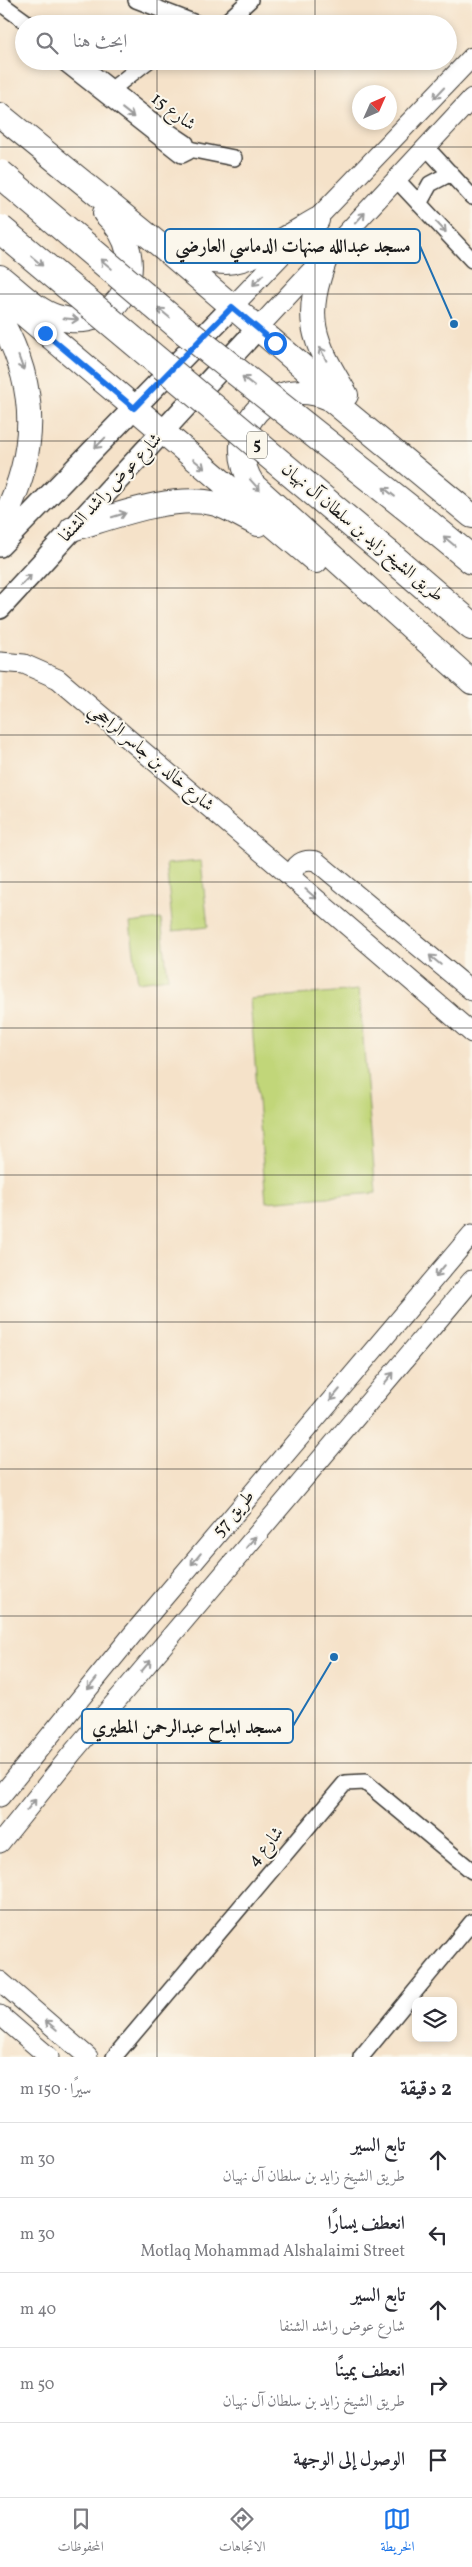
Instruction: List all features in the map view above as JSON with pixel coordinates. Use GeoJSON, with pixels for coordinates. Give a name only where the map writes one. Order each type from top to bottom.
{"type":"FeatureCollection","features":[{"type":"Feature","properties":{"kind":"highway"},"geometry":{"type":"LineString","coordinates":[[0,174],[184,330],[472,560]]}},
{"type":"Feature","properties":{"kind":"highway","name":"طريق الشيخ زايد بن سلطان آل نهيان"},"geometry":{"type":"LineString","coordinates":[[0,229],[472,626]]}},
{"type":"Feature","properties":{"kind":"main road"},"geometry":{"type":"LineString","coordinates":[[0,116],[166,250],[472,512]]}},
{"type":"Feature","properties":{"kind":"main road"},"geometry":{"type":"LineString","coordinates":[[0,116],[110,217],[129,246],[132,263],[130,276],[123,294],[110,309],[95,317],[82,320],[55,317],[42,310],[0,277]]}},
{"type":"Feature","properties":{"kind":"main road"},"geometry":{"type":"LineString","coordinates":[[166,250],[201,260],[227,262],[270,246],[317,220]]}},
{"type":"Feature","properties":{"kind":"main road"},"geometry":{"type":"LineString","coordinates":[[327,254],[315,284],[312,317],[320,349],[356,412]]}},
{"type":"Feature","properties":{"kind":"main road"},"geometry":{"type":"LineString","coordinates":[[0,294],[285,536],[472,686]]}},
{"type":"Feature","properties":{"kind":"main road"},"geometry":{"type":"LineString","coordinates":[[0,546],[232,307]]}},
{"type":"Feature","properties":{"kind":"main road"},"geometry":{"type":"LineString","coordinates":[[0,319],[16,351],[25,376],[30,403],[28,448],[15,499],[0,526]]}},
{"type":"Feature","properties":{"kind":"main road","name":"شارع عوض راشد الشنفا"},"geometry":{"type":"LineString","coordinates":[[0,608],[258,328]]}},
{"type":"Feature","properties":{"kind":"main road"},"geometry":{"type":"LineString","coordinates":[[472,516],[329,398],[318,393],[296,391],[273,398],[254,413],[247,426],[242,440],[242,456],[246,471],[253,485],[472,682]]}},
{"type":"Feature","properties":{"kind":"main road"},"geometry":{"type":"LineString","coordinates":[[72,529],[130,512],[189,502],[216,504],[285,536]]}},
{"type":"Feature","properties":{"kind":"street"},"geometry":{"type":"LineString","coordinates":[[136,0],[174,15]]}},
{"type":"Feature","properties":{"kind":"street"},"geometry":{"type":"LineString","coordinates":[[234,15],[250,0]]}},
{"type":"Feature","properties":{"kind":"street"},"geometry":{"type":"LineString","coordinates":[[0,3],[17,15]]}},
{"type":"Feature","properties":{"kind":"street"},"geometry":{"type":"LineString","coordinates":[[0,12],[15,24]]}},
{"type":"Feature","properties":{"kind":"street"},"geometry":{"type":"LineString","coordinates":[[232,307],[472,57]]}},
{"type":"Feature","properties":{"kind":"street","name":"شارع 15"},"geometry":{"type":"LineString","coordinates":[[73,70],[179,153],[185,154],[189,149],[186,143],[88,70]]}},
{"type":"Feature","properties":{"kind":"street"},"geometry":{"type":"LineString","coordinates":[[112,89],[136,70]]}},
{"type":"Feature","properties":{"kind":"street"},"geometry":{"type":"LineString","coordinates":[[258,328],[472,98]]}},
{"type":"Feature","properties":{"kind":"street"},"geometry":{"type":"LineString","coordinates":[[426,147],[472,197]]}},
{"type":"Feature","properties":{"kind":"street"},"geometry":{"type":"LineString","coordinates":[[189,149],[234,158]]}},
{"type":"Feature","properties":{"kind":"street"},"geometry":{"type":"LineString","coordinates":[[419,204],[430,184],[450,173]]}},
{"type":"Feature","properties":{"kind":"street"},"geometry":{"type":"LineString","coordinates":[[396,179],[472,260]]}},
{"type":"Feature","properties":{"kind":"street","name":"شارع خالد بن جاسر الراجحي"},"geometry":{"type":"LineString","coordinates":[[0,662],[24,664],[58,679],[472,1032]]}},
{"type":"Feature","properties":{"kind":"street"},"geometry":{"type":"LineString","coordinates":[[292,878],[295,867],[300,863],[311,859],[316,861],[472,992]]}},
{"type":"Feature","properties":{"kind":"street","name":"طريق 57"},"geometry":{"type":"LineString","coordinates":[[0,1797],[151,1612],[472,1234]]}},
{"type":"Feature","properties":{"kind":"street","name":"طريق 57"},"geometry":{"type":"LineString","coordinates":[[0,1843],[73,1752],[472,1280]]}},
{"type":"Feature","properties":{"kind":"street"},"geometry":{"type":"LineString","coordinates":[[52,1733],[53,1740],[60,1750],[73,1752]]}},
{"type":"Feature","properties":{"kind":"street"},"geometry":{"type":"LineString","coordinates":[[32,1759],[44,1760],[53,1770],[54,1776]]}},
{"type":"Feature","properties":{"kind":"street","name":"شارع 4"},"geometry":{"type":"LineString","coordinates":[[114,2057],[345,1783],[365,1782],[472,1871]]}},
{"type":"Feature","properties":{"kind":"street"},"geometry":{"type":"LineString","coordinates":[[361,2057],[472,1922]]}},
{"type":"Feature","properties":{"kind":"street"},"geometry":{"type":"LineString","coordinates":[[0,1982],[88,2057]]}},
{"type":"Feature","properties":{"kind":"street"},"geometry":{"type":"LineString","coordinates":[[0,2015],[49,2057]]}},
{"type":"Feature","properties":{"kind":"green space"},"geometry":{"type":"Polygon","coordinates":[[[201,861],[208,927],[173,931],[166,864],[201,861]]]}},
{"type":"Feature","properties":{"kind":"green space"},"geometry":{"type":"Polygon","coordinates":[[[161,919],[168,978],[138,982],[130,923],[161,919]]]}},
{"type":"Feature","properties":{"kind":"green space"},"geometry":{"type":"Polygon","coordinates":[[[359,990],[376,1193],[266,1202],[250,999],[359,990]]]}},
{"type":"Feature","properties":{"kind":"place","name":"مسجد عبدالله صنهات الدماسي العارضي"},"geometry":{"type":"Point","coordinates":[454,324]}},
{"type":"Feature","properties":{"kind":"place","name":"مسجد ابداح عبدالرحمن المطيري"},"geometry":{"type":"Point","coordinates":[334,1657]}},
{"type":"Feature","properties":{"kind":"route"},"geometry":{"type":"LineString","coordinates":[[45,333],[134,408],[232,307],[275,343]]}}]}
